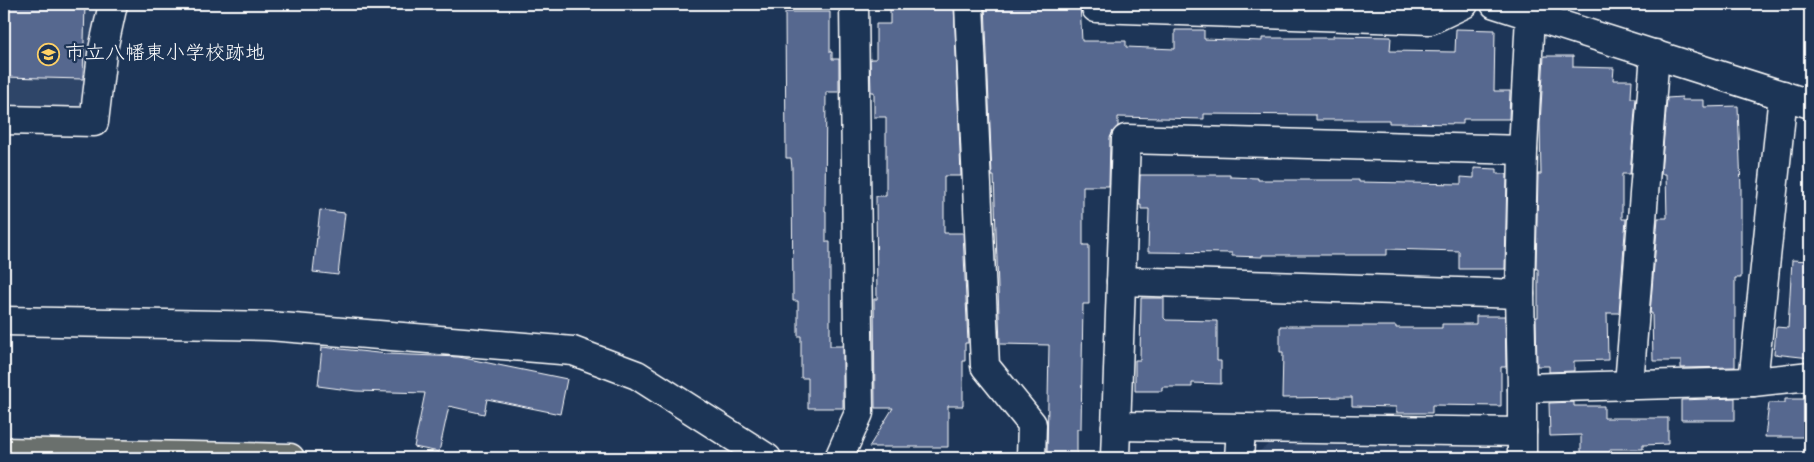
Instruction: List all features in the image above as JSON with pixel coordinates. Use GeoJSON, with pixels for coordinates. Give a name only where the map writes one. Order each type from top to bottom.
{"type":"FeatureCollection","features":[{"type":"Feature","properties":{"kind":"main road"},"geometry":{"type":"LineString","coordinates":[[4,452],[290,458]]}},
{"type":"Feature","properties":{"kind":"street"},"geometry":{"type":"LineString","coordinates":[[4,120],[94,122],[102,54],[113,4]]}},
{"type":"Feature","properties":{"kind":"street"},"geometry":{"type":"LineString","coordinates":[[839,458],[859,413],[854,4]]}},
{"type":"Feature","properties":{"kind":"street"},"geometry":{"type":"LineString","coordinates":[[969,4],[985,366],[1032,424],[1031,458]]}},
{"type":"Feature","properties":{"kind":"street"},"geometry":{"type":"LineString","coordinates":[[1096,4],[1096,8],[1227,8],[1430,20],[1464,4]]}},
{"type":"Feature","properties":{"kind":"street"},"geometry":{"type":"LineString","coordinates":[[1494,4],[1810,104]]}},
{"type":"Feature","properties":{"kind":"street"},"geometry":{"type":"LineString","coordinates":[[1522,458],[1520,294],[1523,150],[1530,16]]}},
{"type":"Feature","properties":{"kind":"street"},"geometry":{"type":"LineString","coordinates":[[1628,385],[1655,54]]}},
{"type":"Feature","properties":{"kind":"street"},"geometry":{"type":"LineString","coordinates":[[1753,382],[1783,95]]}},
{"type":"Feature","properties":{"kind":"street"},"geometry":{"type":"LineString","coordinates":[[1114,458],[1126,139],[1523,150]]}},
{"type":"Feature","properties":{"kind":"street"},"geometry":{"type":"LineString","coordinates":[[1121,282],[1520,294]]}},
{"type":"Feature","properties":{"kind":"street"},"geometry":{"type":"LineString","coordinates":[[4,321],[269,326],[573,351],[638,375],[767,458]]}},
{"type":"Feature","properties":{"kind":"street"},"geometry":{"type":"LineString","coordinates":[[1522,388],[1753,382],[1810,376]]}},
{"type":"Feature","properties":{"kind":"street"},"geometry":{"type":"LineString","coordinates":[[1116,426],[1522,432]]}},
{"type":"Feature","properties":{"kind":"street"},"geometry":{"type":"LineString","coordinates":[[1239,458],[1241,429]]}},
{"type":"Feature","properties":{"kind":"shaded area","name":"市立八幡東小学校跡地"},"geometry":{"type":"Polygon","coordinates":[[[4,4],[101,4],[87,105],[79,113],[4,111],[4,4]]]}},
{"type":"Feature","properties":{"kind":"shaded area"},"geometry":{"type":"Polygon","coordinates":[[[1269,444],[1498,448],[1511,458],[1256,458],[1256,454],[1269,444]]]}},
{"type":"Feature","properties":{"kind":"building","name":"市立八幡東小学校跡地"},"geometry":{"type":"Polygon","coordinates":[[[4,4],[85,4],[83,79],[4,77],[4,4]]]}},
{"type":"Feature","properties":{"kind":"building"},"geometry":{"type":"Polygon","coordinates":[[[890,4],[954,4],[961,176],[944,176],[944,233],[963,233],[968,343],[965,343],[965,361],[963,361],[963,406],[948,406],[948,447],[869,447],[893,408],[875,408],[874,299],[877,299],[876,196],[886,196],[886,117],[874,117],[874,92],[871,92],[870,59],[876,59],[876,24],[890,24],[890,4]]]}},
{"type":"Feature","properties":{"kind":"building"},"geometry":{"type":"Polygon","coordinates":[[[985,4],[1080,4],[1082,41],[1126,41],[1126,47],[1175,49],[1175,30],[1204,30],[1204,39],[1262,41],[1262,38],[1391,37],[1390,51],[1455,52],[1456,29],[1495,30],[1494,91],[1510,91],[1509,119],[1463,119],[1463,124],[1389,123],[1389,120],[1316,120],[1316,115],[1204,114],[1204,119],[1118,117],[1118,126],[1110,138],[1109,186],[1083,186],[1083,245],[1089,245],[1089,304],[1083,304],[1081,429],[1077,429],[1077,455],[1047,455],[1049,345],[1000,344],[985,4]]]}},
{"type":"Feature","properties":{"kind":"building"},"geometry":{"type":"Polygon","coordinates":[[[785,12],[830,12],[830,52],[832,52],[832,59],[839,59],[839,92],[826,92],[825,211],[826,242],[830,242],[830,346],[843,346],[843,408],[808,408],[808,378],[801,378],[801,336],[798,336],[798,301],[793,301],[792,168],[791,158],[786,158],[785,12]]]}},
{"type":"Feature","properties":{"kind":"building"},"geometry":{"type":"Polygon","coordinates":[[[1544,56],[1573,56],[1573,67],[1614,68],[1613,80],[1632,80],[1631,98],[1636,98],[1630,174],[1622,174],[1622,219],[1626,219],[1619,313],[1607,313],[1608,360],[1574,361],[1574,371],[1549,372],[1549,366],[1537,366],[1536,317],[1538,317],[1538,269],[1536,269],[1538,174],[1541,174],[1540,124],[1544,56]]]}},
{"type":"Feature","properties":{"kind":"building"},"geometry":{"type":"Polygon","coordinates":[[[1682,97],[1682,100],[1704,100],[1704,107],[1738,106],[1741,189],[1741,278],[1735,278],[1735,367],[1681,368],[1681,361],[1653,361],[1652,313],[1650,313],[1658,218],[1667,218],[1666,174],[1661,174],[1667,98],[1682,97]]]}},
{"type":"Feature","properties":{"kind":"building"},"geometry":{"type":"Polygon","coordinates":[[[1474,168],[1497,169],[1497,174],[1507,174],[1505,269],[1459,269],[1459,251],[1387,249],[1387,255],[1262,255],[1262,257],[1232,256],[1232,253],[1148,252],[1149,209],[1141,209],[1141,205],[1139,205],[1140,175],[1230,175],[1230,177],[1258,178],[1258,180],[1359,180],[1359,182],[1461,184],[1461,177],[1474,178],[1474,168]]]}},
{"type":"Feature","properties":{"kind":"building"},"geometry":{"type":"Polygon","coordinates":[[[320,210],[345,213],[338,275],[313,272],[320,210]]]}},
{"type":"Feature","properties":{"kind":"building"},"geometry":{"type":"Polygon","coordinates":[[[1792,260],[1810,261],[1810,358],[1774,354],[1776,327],[1788,328],[1792,260]]]}},
{"type":"Feature","properties":{"kind":"building"},"geometry":{"type":"Polygon","coordinates":[[[1141,298],[1164,298],[1164,318],[1166,320],[1217,321],[1217,361],[1221,361],[1221,384],[1192,383],[1192,387],[1162,387],[1162,391],[1135,391],[1135,360],[1140,360],[1141,298]]]}},
{"type":"Feature","properties":{"kind":"building"},"geometry":{"type":"Polygon","coordinates":[[[1476,316],[1505,316],[1506,367],[1501,367],[1501,406],[1432,405],[1432,413],[1396,413],[1396,407],[1352,406],[1352,397],[1282,398],[1283,352],[1280,352],[1280,326],[1442,328],[1442,324],[1476,324],[1476,316]]]}},
{"type":"Feature","properties":{"kind":"building"},"geometry":{"type":"Polygon","coordinates":[[[322,347],[387,354],[459,357],[567,379],[560,414],[487,399],[484,414],[449,406],[439,452],[414,447],[425,393],[356,391],[318,386],[322,347]]]}},
{"type":"Feature","properties":{"kind":"building"},"geometry":{"type":"Polygon","coordinates":[[[1735,398],[1735,420],[1681,420],[1681,400],[1735,398]]]}},
{"type":"Feature","properties":{"kind":"building"},"geometry":{"type":"Polygon","coordinates":[[[1785,399],[1808,399],[1808,437],[1765,437],[1769,403],[1785,403],[1785,399]]]}},
{"type":"Feature","properties":{"kind":"building"},"geometry":{"type":"Polygon","coordinates":[[[1574,402],[1574,406],[1604,406],[1604,418],[1668,418],[1668,444],[1643,445],[1643,449],[1610,449],[1610,452],[1581,452],[1581,435],[1550,436],[1549,403],[1574,402]]]}},
{"type":"Feature","properties":{"kind":"place","name":"市立八幡東小学校跡地"},"geometry":{"type":"Point","coordinates":[49,54]}}]}
